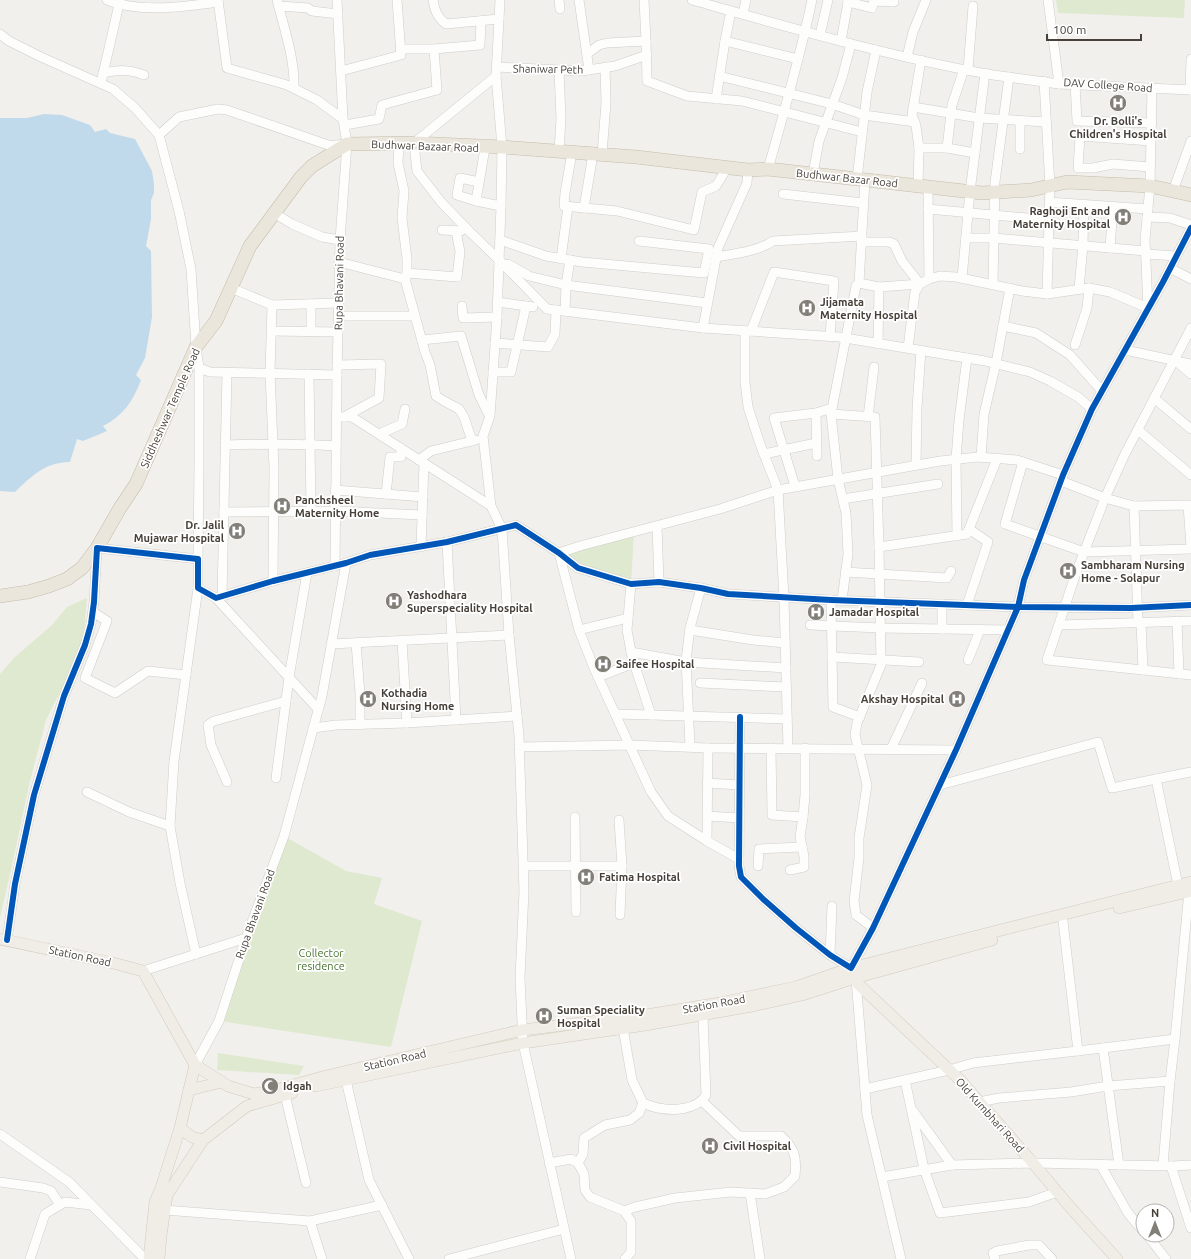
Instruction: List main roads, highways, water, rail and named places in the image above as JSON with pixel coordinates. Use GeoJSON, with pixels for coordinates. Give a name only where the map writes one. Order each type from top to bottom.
{"type":"FeatureCollection","features":[{"type":"Feature","properties":{"kind":"highway","name":"Budhwar Bazaar Road"},"geometry":{"type":"LineString","coordinates":[[347,144],[414,143],[502,148]]}},
{"type":"Feature","properties":{"kind":"highway","name":"Siddheshwar Temple Road"},"geometry":{"type":"LineString","coordinates":[[0,596],[28,592],[49,586],[67,579],[83,567],[97,548],[136,484],[196,347],[216,322],[250,246],[302,176],[312,166],[347,144]]}},
{"type":"Feature","properties":{"kind":"highway","name":"Budhwar Bazar Road"},"geometry":{"type":"LineString","coordinates":[[502,148],[636,157],[727,168],[813,174],[982,193],[1031,190],[1067,182],[1150,186],[1191,195]]}},
{"type":"Feature","properties":{"kind":"highway"},"geometry":{"type":"LineString","coordinates":[[0,589],[36,583],[83,567]]}},
{"type":"Feature","properties":{"kind":"main road"},"geometry":{"type":"LineString","coordinates":[[158,1259],[167,1195],[203,1140],[248,1106],[322,1085],[523,1043],[703,1016],[802,995],[853,973],[1178,885],[1190,888]]}},
{"type":"Feature","properties":{"kind":"main road"},"geometry":{"type":"LineString","coordinates":[[853,973],[1005,936],[1190,888]]}},
{"type":"Feature","properties":{"kind":"main road","name":"Station Road"},"geometry":{"type":"LineString","coordinates":[[3,940],[113,963],[143,971],[195,1064],[228,1086],[254,1094],[522,1030],[611,1020],[720,1003],[796,988],[853,973]]}},
{"type":"Feature","properties":{"kind":"main road","name":"Old Kumbhari Road"},"geometry":{"type":"LineString","coordinates":[[853,973],[858,984],[949,1070],[979,1102],[1117,1259]]}},
{"type":"Feature","properties":{"kind":"main road","name":"Rupa Bhavani Road"},"geometry":{"type":"LineString","coordinates":[[149,1259],[155,1202],[161,1188],[180,1128],[195,1064]]}},
{"type":"Feature","properties":{"kind":"main road"},"geometry":{"type":"LineString","coordinates":[[189,1090],[222,1082]]}},
{"type":"Feature","properties":{"kind":"main road"},"geometry":{"type":"LineString","coordinates":[[180,1128],[192,1137],[203,1140]]}},
{"type":"Feature","properties":{"kind":"water"},"geometry":{"type":"Polygon","coordinates":[[[44,114],[62,115],[90,125],[95,132],[106,129],[110,133],[135,139],[152,171],[154,184],[154,193],[151,200],[151,219],[146,246],[151,251],[152,317],[145,358],[136,375],[141,380],[131,401],[122,413],[103,426],[107,431],[83,441],[77,439],[70,462],[53,464],[46,467],[33,475],[15,492],[0,491],[0,118],[27,118],[44,114]]]}},
{"type":"Feature","properties":{"kind":"place","name":"Dr. Bolli's Children's Hospital"},"geometry":{"type":"Point","coordinates":[1118,103]}},
{"type":"Feature","properties":{"kind":"place","name":"Raghoji Ent and Maternity Hospital"},"geometry":{"type":"Point","coordinates":[1123,217]}},
{"type":"Feature","properties":{"kind":"place","name":"Jijamata Maternity Hospital"},"geometry":{"type":"Point","coordinates":[807,308]}},
{"type":"Feature","properties":{"kind":"place","name":"Panchsheel Maternity Home"},"geometry":{"type":"Point","coordinates":[282,506]}},
{"type":"Feature","properties":{"kind":"place","name":"Dr. Jalil Mujawar Hospital"},"geometry":{"type":"Point","coordinates":[237,531]}},
{"type":"Feature","properties":{"kind":"place","name":"Sambharam Nursing Home - Solapur"},"geometry":{"type":"Point","coordinates":[1068,571]}},
{"type":"Feature","properties":{"kind":"place","name":"Yashodhara Superspeciality Hospital"},"geometry":{"type":"Point","coordinates":[394,601]}},
{"type":"Feature","properties":{"kind":"place","name":"Jamadar Hospital"},"geometry":{"type":"Point","coordinates":[816,612]}},
{"type":"Feature","properties":{"kind":"place","name":"Saifee Hospital"},"geometry":{"type":"Point","coordinates":[603,664]}},
{"type":"Feature","properties":{"kind":"place","name":"Kothadia Nursing Home"},"geometry":{"type":"Point","coordinates":[368,699]}},
{"type":"Feature","properties":{"kind":"place","name":"Akshay Hospital"},"geometry":{"type":"Point","coordinates":[957,699]}},
{"type":"Feature","properties":{"kind":"place","name":"Fatima Hospital"},"geometry":{"type":"Point","coordinates":[586,877]}},
{"type":"Feature","properties":{"kind":"place","name":"Suman Speciality Hospital"},"geometry":{"type":"Point","coordinates":[544,1016]}},
{"type":"Feature","properties":{"kind":"place","name":"Idgah"},"geometry":{"type":"Point","coordinates":[270,1086]}},
{"type":"Feature","properties":{"kind":"place","name":"Civil Hospital"},"geometry":{"type":"Point","coordinates":[710,1146]}},
{"type":"Feature","properties":{"kind":"park label","name":"Collector residence"},"geometry":{"type":"Point","coordinates":[321,959]}}]}
